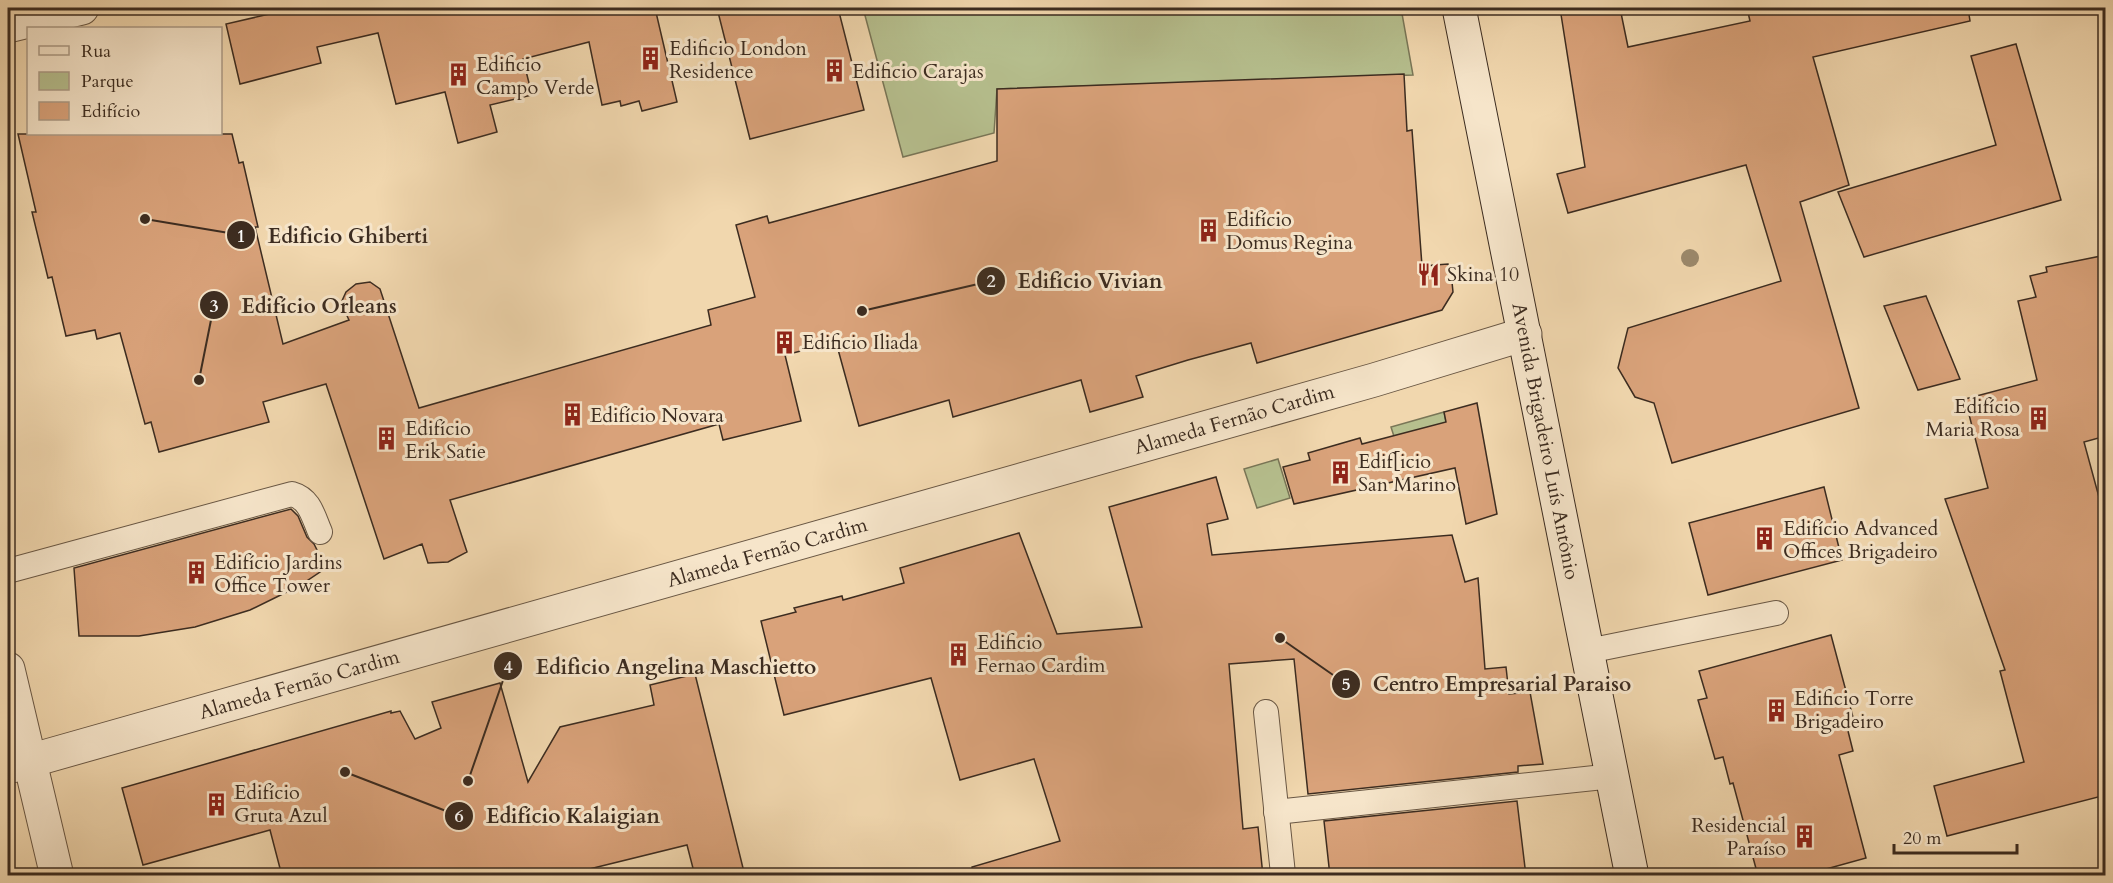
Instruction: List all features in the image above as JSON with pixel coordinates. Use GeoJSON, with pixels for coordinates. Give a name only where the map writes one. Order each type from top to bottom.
{"type":"FeatureCollection","features":[{"type":"Feature","properties":{"kind":"street"},"geometry":{"type":"LineString","coordinates":[[8,26],[82,8]]}},
{"type":"Feature","properties":{"kind":"street","name":"Avenida Brigadeiro Luís Antônio"},"geometry":{"type":"LineString","coordinates":[[1459,8],[1632,876]]}},
{"type":"Feature","properties":{"kind":"street","name":"Alameda Fernão Cardim"},"geometry":{"type":"LineString","coordinates":[[18,764],[1339,390],[1525,334]]}},
{"type":"Feature","properties":{"kind":"street"},"geometry":{"type":"LineString","coordinates":[[8,669],[18,764],[57,876]]}},
{"type":"Feature","properties":{"kind":"lane"},"geometry":{"type":"LineString","coordinates":[[8,571],[292,495],[301,496],[308,503],[320,532]]}},
{"type":"Feature","properties":{"kind":"lane"},"geometry":{"type":"LineString","coordinates":[[1588,651],[1776,613]]}},
{"type":"Feature","properties":{"kind":"lane"},"geometry":{"type":"LineString","coordinates":[[1266,712],[1283,874]]}},
{"type":"Feature","properties":{"kind":"lane"},"geometry":{"type":"LineString","coordinates":[[1276,812],[1613,776]]}},
{"type":"Feature","properties":{"kind":"green space"},"geometry":{"type":"Polygon","coordinates":[[[863,8],[1401,8],[1413,75],[997,89],[994,133],[903,157],[863,8]]]}},
{"type":"Feature","properties":{"kind":"green space"},"geometry":{"type":"Polygon","coordinates":[[[1444,412],[1452,451],[1403,465],[1391,427],[1444,412]]]}},
{"type":"Feature","properties":{"kind":"green space"},"geometry":{"type":"Polygon","coordinates":[[[1278,459],[1290,498],[1257,508],[1244,469],[1278,459]]]}},
{"type":"Feature","properties":{"kind":"building"},"geometry":{"type":"Polygon","coordinates":[[[296,8],[655,8],[677,102],[642,111],[639,101],[621,106],[620,101],[602,105],[589,42],[523,59],[532,95],[490,105],[497,132],[458,143],[445,92],[396,104],[378,33],[317,47],[321,63],[240,84],[226,24],[296,8]]]}},
{"type":"Feature","properties":{"kind":"building","name":"Edificio Carajas"},"geometry":{"type":"Polygon","coordinates":[[[717,8],[838,8],[864,110],[750,139],[717,8]]]}},
{"type":"Feature","properties":{"kind":"building"},"geometry":{"type":"Polygon","coordinates":[[[1560,8],[1620,8],[1628,47],[1750,21],[1747,8],[1968,8],[1970,21],[1813,57],[1849,185],[1800,202],[1859,408],[1672,463],[1654,403],[1635,397],[1618,368],[1628,328],[1781,281],[1746,165],[1568,213],[1557,174],[1585,167],[1560,8]]]}},
{"type":"Feature","properties":{"kind":"building"},"geometry":{"type":"Polygon","coordinates":[[[2016,44],[2061,200],[1864,257],[1838,192],[1996,145],[1971,56],[2016,44]]]}},
{"type":"Feature","properties":{"kind":"building"},"geometry":{"type":"Polygon","coordinates":[[[1404,74],[1407,131],[1412,130],[1422,266],[1448,264],[1453,292],[1442,310],[1257,363],[1251,343],[1136,376],[1143,397],[1090,412],[1081,380],[953,417],[949,400],[859,426],[836,342],[785,355],[801,421],[723,440],[719,424],[450,500],[467,552],[448,562],[428,563],[422,544],[384,559],[326,384],[263,402],[269,422],[159,452],[151,422],[145,424],[120,333],[97,339],[95,330],[66,336],[52,277],[48,278],[32,212],[36,212],[18,134],[232,134],[239,163],[243,162],[258,227],[255,227],[283,344],[349,320],[341,303],[346,292],[356,284],[370,282],[380,289],[419,408],[711,325],[708,310],[755,297],[736,225],[767,216],[769,223],[997,161],[997,89],[1404,74]]]}},
{"type":"Feature","properties":{"kind":"building"},"geometry":{"type":"Polygon","coordinates":[[[2106,255],[2106,436],[2084,442],[2106,523],[2106,795],[1947,836],[1934,786],[2024,762],[2000,671],[2005,670],[1945,499],[1988,488],[1965,399],[2037,380],[2018,301],[2036,297],[2030,276],[2047,272],[2046,267],[2106,255]]]}},
{"type":"Feature","properties":{"kind":"building"},"geometry":{"type":"Polygon","coordinates":[[[1926,296],[1960,379],[1918,390],[1884,306],[1926,296]]]}},
{"type":"Feature","properties":{"kind":"building"},"geometry":{"type":"Polygon","coordinates":[[[1477,403],[1497,514],[1466,524],[1455,468],[1294,504],[1283,467],[1310,460],[1308,453],[1360,438],[1362,444],[1446,422],[1444,412],[1477,403]]]}},
{"type":"Feature","properties":{"kind":"building"},"geometry":{"type":"Polygon","coordinates":[[[1216,477],[1228,519],[1207,524],[1212,555],[1452,535],[1465,582],[1478,578],[1485,669],[1506,667],[1509,694],[1530,692],[1543,764],[1518,766],[1518,772],[1308,794],[1294,659],[1229,664],[1243,829],[1258,827],[1263,876],[973,876],[972,867],[1060,841],[1034,759],[960,780],[931,678],[784,715],[761,621],[796,612],[794,608],[842,596],[843,600],[904,583],[900,568],[1019,533],[1057,634],[1142,627],[1109,507],[1216,477]]]}},
{"type":"Feature","properties":{"kind":"building","name":"Edifício Advanced Offices Brigadeiro"},"geometry":{"type":"Polygon","coordinates":[[[1824,487],[1842,560],[1708,595],[1689,523],[1824,487]]]}},
{"type":"Feature","properties":{"kind":"building","name":"Edifício Jardins Office Tower"},"geometry":{"type":"Polygon","coordinates":[[[291,509],[298,516],[307,537],[314,544],[326,568],[299,586],[250,610],[195,627],[139,636],[79,636],[74,568],[291,509]]]}},
{"type":"Feature","properties":{"kind":"building"},"geometry":{"type":"Polygon","coordinates":[[[1831,635],[1854,721],[1846,723],[1853,751],[1839,755],[1866,858],[1801,876],[1758,876],[1733,783],[1730,784],[1723,757],[1715,759],[1698,700],[1707,698],[1699,671],[1831,635]]]}},
{"type":"Feature","properties":{"kind":"building"},"geometry":{"type":"Polygon","coordinates":[[[695,674],[745,876],[695,876],[687,845],[561,876],[282,876],[270,830],[143,865],[122,788],[391,711],[391,713],[400,711],[415,739],[441,728],[432,702],[500,683],[528,782],[560,727],[654,705],[650,685],[695,674]]]}},
{"type":"Feature","properties":{"kind":"building"},"geometry":{"type":"Polygon","coordinates":[[[1517,801],[1526,876],[1330,876],[1324,821],[1517,801]]]}},
{"type":"Feature","properties":{"kind":"place","name":"Edificio London Residence"},"geometry":{"type":"Point","coordinates":[651,59]}},
{"type":"Feature","properties":{"kind":"place","name":"Edificio Carajas"},"geometry":{"type":"Point","coordinates":[834,71]}},
{"type":"Feature","properties":{"kind":"place","name":"Edificio Campo Verde"},"geometry":{"type":"Point","coordinates":[458,75]}},
{"type":"Feature","properties":{"kind":"place","name":"Edificio Ghiberti"},"geometry":{"type":"Point","coordinates":[145,219]}},
{"type":"Feature","properties":{"kind":"place","name":"Edifício Domus Regina"},"geometry":{"type":"Point","coordinates":[1208,230]}},
{"type":"Feature","properties":{"kind":"place","name":"Skina 10"},"geometry":{"type":"Point","coordinates":[1429,274]}},
{"type":"Feature","properties":{"kind":"place","name":"Edifício Vivian"},"geometry":{"type":"Point","coordinates":[862,311]}},
{"type":"Feature","properties":{"kind":"place","name":"Edificio Iliada"},"geometry":{"type":"Point","coordinates":[784,342]}},
{"type":"Feature","properties":{"kind":"place","name":"Edifício Orleans"},"geometry":{"type":"Point","coordinates":[199,380]}},
{"type":"Feature","properties":{"kind":"place","name":"Edifício Novara"},"geometry":{"type":"Point","coordinates":[572,415]}},
{"type":"Feature","properties":{"kind":"place","name":"Edifício Maria Rosa"},"geometry":{"type":"Point","coordinates":[2038,418]}},
{"type":"Feature","properties":{"kind":"place","name":"Edifício Erik Satie"},"geometry":{"type":"Point","coordinates":[387,439]}},
{"type":"Feature","properties":{"kind":"place","name":"Edif[icio San Marino"},"geometry":{"type":"Point","coordinates":[1340,473]}},
{"type":"Feature","properties":{"kind":"place","name":"Edifício Advanced Offices Brigadeiro"},"geometry":{"type":"Point","coordinates":[1765,539]}},
{"type":"Feature","properties":{"kind":"place","name":"Edifício Jardins Office Tower"},"geometry":{"type":"Point","coordinates":[196,573]}},
{"type":"Feature","properties":{"kind":"place","name":"Centro Empresarial Paraiso"},"geometry":{"type":"Point","coordinates":[1280,638]}},
{"type":"Feature","properties":{"kind":"place","name":"Edificio Fernao Cardim"},"geometry":{"type":"Point","coordinates":[959,654]}},
{"type":"Feature","properties":{"kind":"place","name":"Edificio Torre Brigadeiro"},"geometry":{"type":"Point","coordinates":[1776,710]}},
{"type":"Feature","properties":{"kind":"place","name":"Edifício Kalaigian"},"geometry":{"type":"Point","coordinates":[345,772]}},
{"type":"Feature","properties":{"kind":"place","name":"Edificio Angelina Maschietto"},"geometry":{"type":"Point","coordinates":[468,781]}},
{"type":"Feature","properties":{"kind":"place","name":"Edifício Gruta Azul"},"geometry":{"type":"Point","coordinates":[216,804]}},
{"type":"Feature","properties":{"kind":"place","name":"Residencial Paraíso"},"geometry":{"type":"Point","coordinates":[1804,836]}}]}
